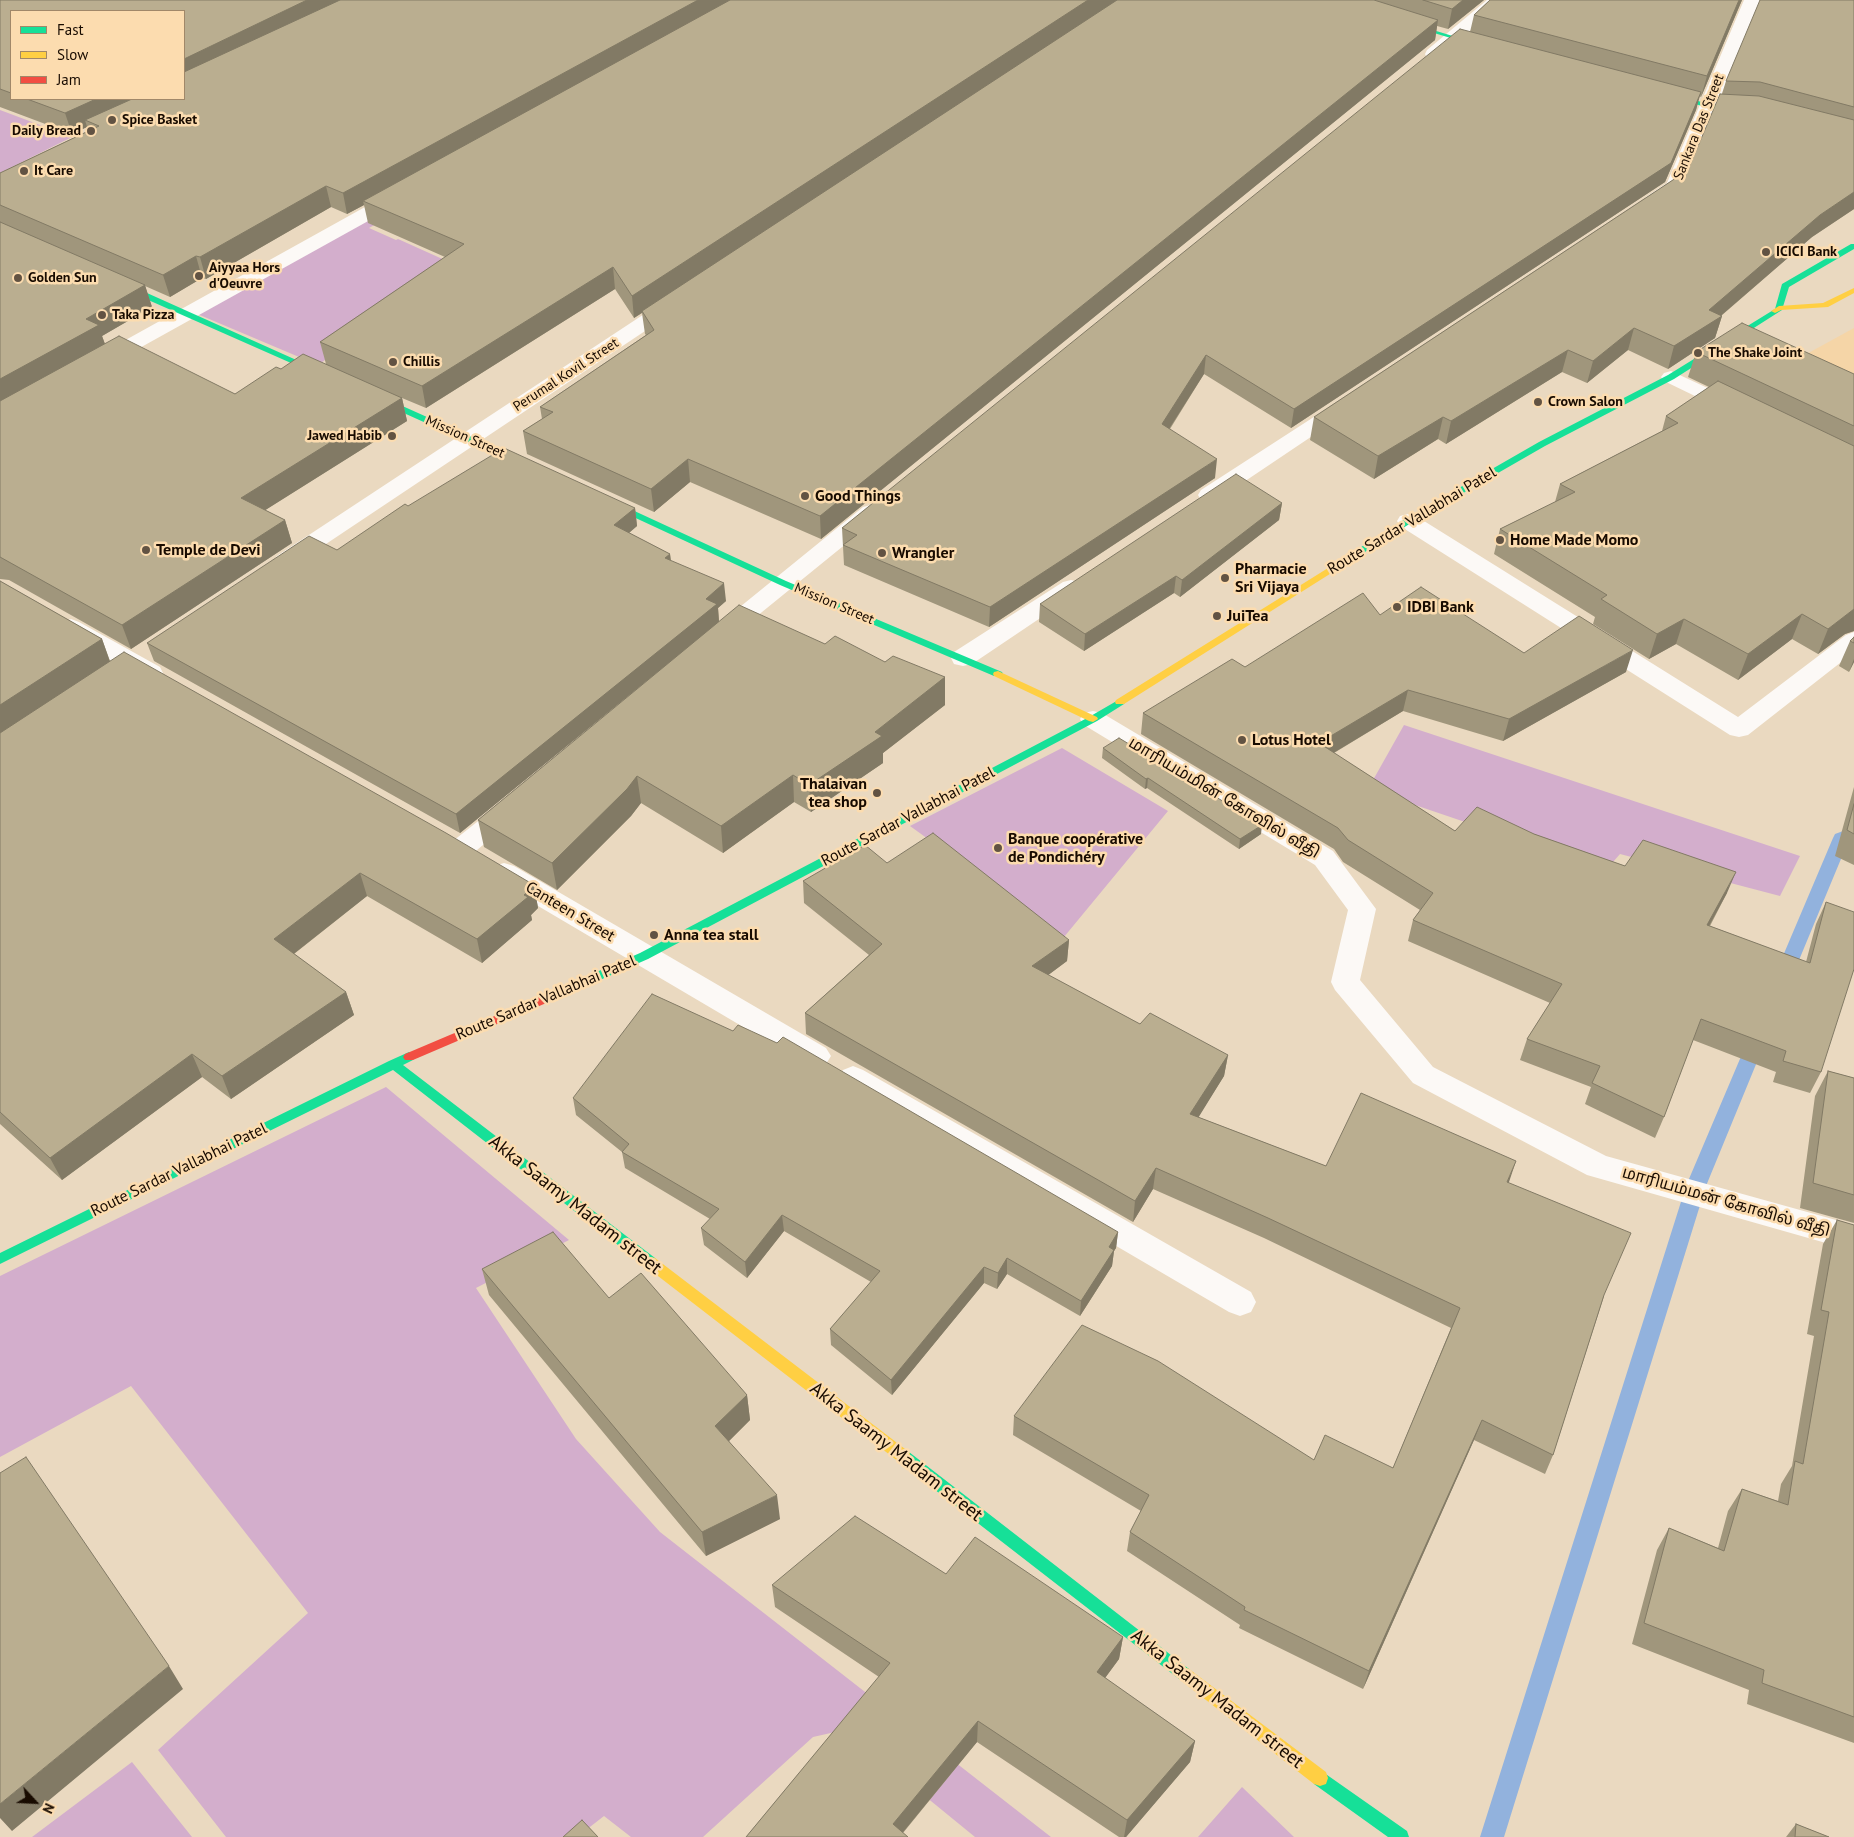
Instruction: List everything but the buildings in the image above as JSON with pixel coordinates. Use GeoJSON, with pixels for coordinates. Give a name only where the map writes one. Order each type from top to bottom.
{"type":"FeatureCollection","features":[{"type":"Feature","properties":{"kind":"street"},"geometry":{"type":"LineString","coordinates":[[1327,0],[1501,50]]}},
{"type":"Feature","properties":{"kind":"street"},"geometry":{"type":"LineString","coordinates":[[1416,68],[1497,0]]}},
{"type":"Feature","properties":{"kind":"street","name":"Sankara Das Street"},"geometry":{"type":"LineString","coordinates":[[1634,214],[1675,186],[1716,108],[1752,0]]}},
{"type":"Feature","properties":{"kind":"street"},"geometry":{"type":"LineString","coordinates":[[1651,90],[1716,108],[1744,122]]}},
{"type":"Feature","properties":{"kind":"street"},"geometry":{"type":"LineString","coordinates":[[1716,108],[1762,112]]}},
{"type":"Feature","properties":{"kind":"street"},"geometry":{"type":"LineString","coordinates":[[85,370],[413,188]]}},
{"type":"Feature","properties":{"kind":"street"},"geometry":{"type":"LineString","coordinates":[[1854,246],[1786,286],[1779,308],[1826,305],[1854,290]]}},
{"type":"Feature","properties":{"kind":"street"},"geometry":{"type":"LineString","coordinates":[[106,278],[342,382]]}},
{"type":"Feature","properties":{"kind":"street","name":"Perumal Kovil Street"},"geometry":{"type":"LineString","coordinates":[[272,569],[693,290]]}},
{"type":"Feature","properties":{"kind":"street","name":"Route Sardar Vallabhai Patel"},"geometry":{"type":"LineString","coordinates":[[0,1258],[393,1064],[644,956],[1093,719],[1408,520],[1542,444],[1671,377],[1779,308]]}},
{"type":"Feature","properties":{"kind":"street"},"geometry":{"type":"LineString","coordinates":[[1671,377],[1749,415]]}},
{"type":"Feature","properties":{"kind":"street","name":"Mission Street"},"geometry":{"type":"LineString","coordinates":[[360,390],[542,472]]}},
{"type":"Feature","properties":{"kind":"street"},"geometry":{"type":"LineString","coordinates":[[1195,504],[1360,395]]}},
{"type":"Feature","properties":{"kind":"street","name":"Mission Street"},"geometry":{"type":"LineString","coordinates":[[595,496],[783,583],[963,658],[1093,719]]}},
{"type":"Feature","properties":{"kind":"street"},"geometry":{"type":"LineString","coordinates":[[707,646],[883,502]]}},
{"type":"Feature","properties":{"kind":"street"},"geometry":{"type":"LineString","coordinates":[[1408,520],[1739,728],[1854,640]]}},
{"type":"Feature","properties":{"kind":"street"},"geometry":{"type":"LineString","coordinates":[[963,658],[1087,576]]}},
{"type":"Feature","properties":{"kind":"street"},"geometry":{"type":"LineString","coordinates":[[49,615],[175,686]]}},
{"type":"Feature","properties":{"kind":"street","name":"மாரியம்மின் கோவில் வீதி"},"geometry":{"type":"LineString","coordinates":[[1093,719],[1324,858],[1362,909],[1345,982],[1423,1075],[1598,1166]]}},
{"type":"Feature","properties":{"kind":"street","name":"Canteen Street"},"geometry":{"type":"LineString","coordinates":[[524,797],[454,843],[644,956],[1240,1302]]}},
{"type":"Feature","properties":{"kind":"street","name":"Akka Saamy Madam street"},"geometry":{"type":"LineString","coordinates":[[393,1064],[1348,1799],[1401,1837]]}},
{"type":"Feature","properties":{"kind":"street","name":"மாரியம்மன் கோவில் வீதி"},"geometry":{"type":"LineString","coordinates":[[1598,1166],[1854,1238]]}},
{"type":"Feature","properties":{"kind":"shaded area"},"geometry":{"type":"Polygon","coordinates":[[[568,109],[418,201],[369,228],[458,266],[318,365],[195,313],[568,109]]]}},
{"type":"Feature","properties":{"kind":"shaded area"},"geometry":{"type":"Polygon","coordinates":[[[0,110],[72,137],[0,173],[0,110]]]}},
{"type":"Feature","properties":{"kind":"shaded area"},"geometry":{"type":"Polygon","coordinates":[[[1854,328],[1854,390],[1792,362],[1854,328]]]}},
{"type":"Feature","properties":{"kind":"shaded area"},"geometry":{"type":"Polygon","coordinates":[[[1404,725],[1800,856],[1780,896],[1620,854],[1606,870],[1368,789],[1404,725]]]}},
{"type":"Feature","properties":{"kind":"shaded area"},"geometry":{"type":"Polygon","coordinates":[[[1062,748],[1168,811],[1064,937],[910,826],[1062,748]]]}},
{"type":"Feature","properties":{"kind":"shaded area"},"geometry":{"type":"Polygon","coordinates":[[[386,1087],[569,1240],[476,1288],[576,1439],[660,1532],[1051,1837],[975,1837],[844,1730],[813,1737],[703,1837],[631,1837],[604,1816],[577,1837],[226,1837],[158,1750],[308,1613],[131,1386],[0,1457],[0,1276],[386,1087]]]}},
{"type":"Feature","properties":{"kind":"shaded area"},"geometry":{"type":"Polygon","coordinates":[[[132,1762],[192,1837],[32,1837],[132,1762]]]}},
{"type":"Feature","properties":{"kind":"shaded area"},"geometry":{"type":"Polygon","coordinates":[[[1242,1787],[1294,1837],[1198,1837],[1242,1787]]]}},
{"type":"Feature","properties":{"kind":"waterway"},"geometry":{"type":"LineString","coordinates":[[1783,977],[1841,838],[1854,833]]}},
{"type":"Feature","properties":{"kind":"waterway"},"geometry":{"type":"LineString","coordinates":[[1492,1837],[1696,1186],[1757,1040]]}},
{"type":"Feature","properties":{"kind":"traffic: fast"},"geometry":{"type":"LineString","coordinates":[[1327,0],[1486,47]]}},
{"type":"Feature","properties":{"kind":"traffic: fast"},"geometry":{"type":"LineString","coordinates":[[1661,93],[1724,110],[1751,110]]}},
{"type":"Feature","properties":{"kind":"traffic: fast"},"geometry":{"type":"LineString","coordinates":[[1779,308],[1785,286],[1854,246]]}},
{"type":"Feature","properties":{"kind":"traffic: fast"},"geometry":{"type":"LineString","coordinates":[[115,282],[328,376]]}},
{"type":"Feature","properties":{"kind":"traffic: fast"},"geometry":{"type":"LineString","coordinates":[[1349,558],[1408,521],[1542,444],[1671,377],[1775,311]]}},
{"type":"Feature","properties":{"kind":"traffic: fast"},"geometry":{"type":"LineString","coordinates":[[369,394],[531,467]]}},
{"type":"Feature","properties":{"kind":"traffic: fast"},"geometry":{"type":"LineString","coordinates":[[602,499],[783,583],[998,674]]}},
{"type":"Feature","properties":{"kind":"traffic: fast"},"geometry":{"type":"LineString","coordinates":[[589,980],[644,956],[1093,719],[1120,702]]}},
{"type":"Feature","properties":{"kind":"traffic: fast"},"geometry":{"type":"LineString","coordinates":[[0,1259],[409,1057]]}},
{"type":"Feature","properties":{"kind":"traffic: fast"},"geometry":{"type":"LineString","coordinates":[[393,1064],[650,1262]]}},
{"type":"Feature","properties":{"kind":"traffic: fast"},"geometry":{"type":"LineString","coordinates":[[904,1457],[1184,1674]]}},
{"type":"Feature","properties":{"kind":"traffic: fast"},"geometry":{"type":"LineString","coordinates":[[1320,1778],[1401,1837]]}},
{"type":"Feature","properties":{"kind":"traffic: slow"},"geometry":{"type":"LineString","coordinates":[[1775,311],[1779,308],[1825,305],[1854,290]]}},
{"type":"Feature","properties":{"kind":"traffic: slow"},"geometry":{"type":"LineString","coordinates":[[1120,702],[1349,558]]}},
{"type":"Feature","properties":{"kind":"traffic: slow"},"geometry":{"type":"LineString","coordinates":[[998,674],[1093,719]]}},
{"type":"Feature","properties":{"kind":"traffic: slow"},"geometry":{"type":"LineString","coordinates":[[650,1262],[904,1457]]}},
{"type":"Feature","properties":{"kind":"traffic: slow"},"geometry":{"type":"LineString","coordinates":[[1184,1674],[1320,1778]]}},
{"type":"Feature","properties":{"kind":"traffic: jam"},"geometry":{"type":"LineString","coordinates":[[409,1057],[589,980]]}},
{"type":"Feature","properties":{"kind":"place","name":"Spice Basket"},"geometry":{"type":"Point","coordinates":[112,120]}},
{"type":"Feature","properties":{"kind":"place","name":"Daily Bread"},"geometry":{"type":"Point","coordinates":[91,131]}},
{"type":"Feature","properties":{"kind":"place","name":"It Care"},"geometry":{"type":"Point","coordinates":[24,171]}},
{"type":"Feature","properties":{"kind":"place","name":"ICICI Bank"},"geometry":{"type":"Point","coordinates":[1766,252]}},
{"type":"Feature","properties":{"kind":"place","name":"Aiyyaa Hors d'Oeuvre"},"geometry":{"type":"Point","coordinates":[199,276]}},
{"type":"Feature","properties":{"kind":"place","name":"Golden Sun"},"geometry":{"type":"Point","coordinates":[18,278]}},
{"type":"Feature","properties":{"kind":"place","name":"Taka Pizza"},"geometry":{"type":"Point","coordinates":[102,315]}},
{"type":"Feature","properties":{"kind":"place","name":"The Shake Joint"},"geometry":{"type":"Point","coordinates":[1698,353]}},
{"type":"Feature","properties":{"kind":"place","name":"Chillis"},"geometry":{"type":"Point","coordinates":[393,362]}},
{"type":"Feature","properties":{"kind":"place","name":"Crown Salon"},"geometry":{"type":"Point","coordinates":[1538,402]}},
{"type":"Feature","properties":{"kind":"place","name":"Jawed Habib"},"geometry":{"type":"Point","coordinates":[392,436]}},
{"type":"Feature","properties":{"kind":"place","name":"Good Things"},"geometry":{"type":"Point","coordinates":[805,496]}},
{"type":"Feature","properties":{"kind":"place","name":"Home Made Momo"},"geometry":{"type":"Point","coordinates":[1500,540]}},
{"type":"Feature","properties":{"kind":"place","name":"Temple de Devi"},"geometry":{"type":"Point","coordinates":[146,550]}},
{"type":"Feature","properties":{"kind":"place","name":"Wrangler"},"geometry":{"type":"Point","coordinates":[882,553]}},
{"type":"Feature","properties":{"kind":"place","name":"Pharmacie Sri Vijaya"},"geometry":{"type":"Point","coordinates":[1225,578]}},
{"type":"Feature","properties":{"kind":"place","name":"IDBI Bank"},"geometry":{"type":"Point","coordinates":[1397,607]}},
{"type":"Feature","properties":{"kind":"place","name":"JuiTea"},"geometry":{"type":"Point","coordinates":[1217,616]}},
{"type":"Feature","properties":{"kind":"place","name":"Lotus Hotel"},"geometry":{"type":"Point","coordinates":[1242,740]}},
{"type":"Feature","properties":{"kind":"place","name":"Thalaivan tea shop"},"geometry":{"type":"Point","coordinates":[877,793]}},
{"type":"Feature","properties":{"kind":"place","name":"Banque coopérative de Pondichéry"},"geometry":{"type":"Point","coordinates":[998,848]}},
{"type":"Feature","properties":{"kind":"place","name":"Anna tea stall"},"geometry":{"type":"Point","coordinates":[654,935]}}]}
